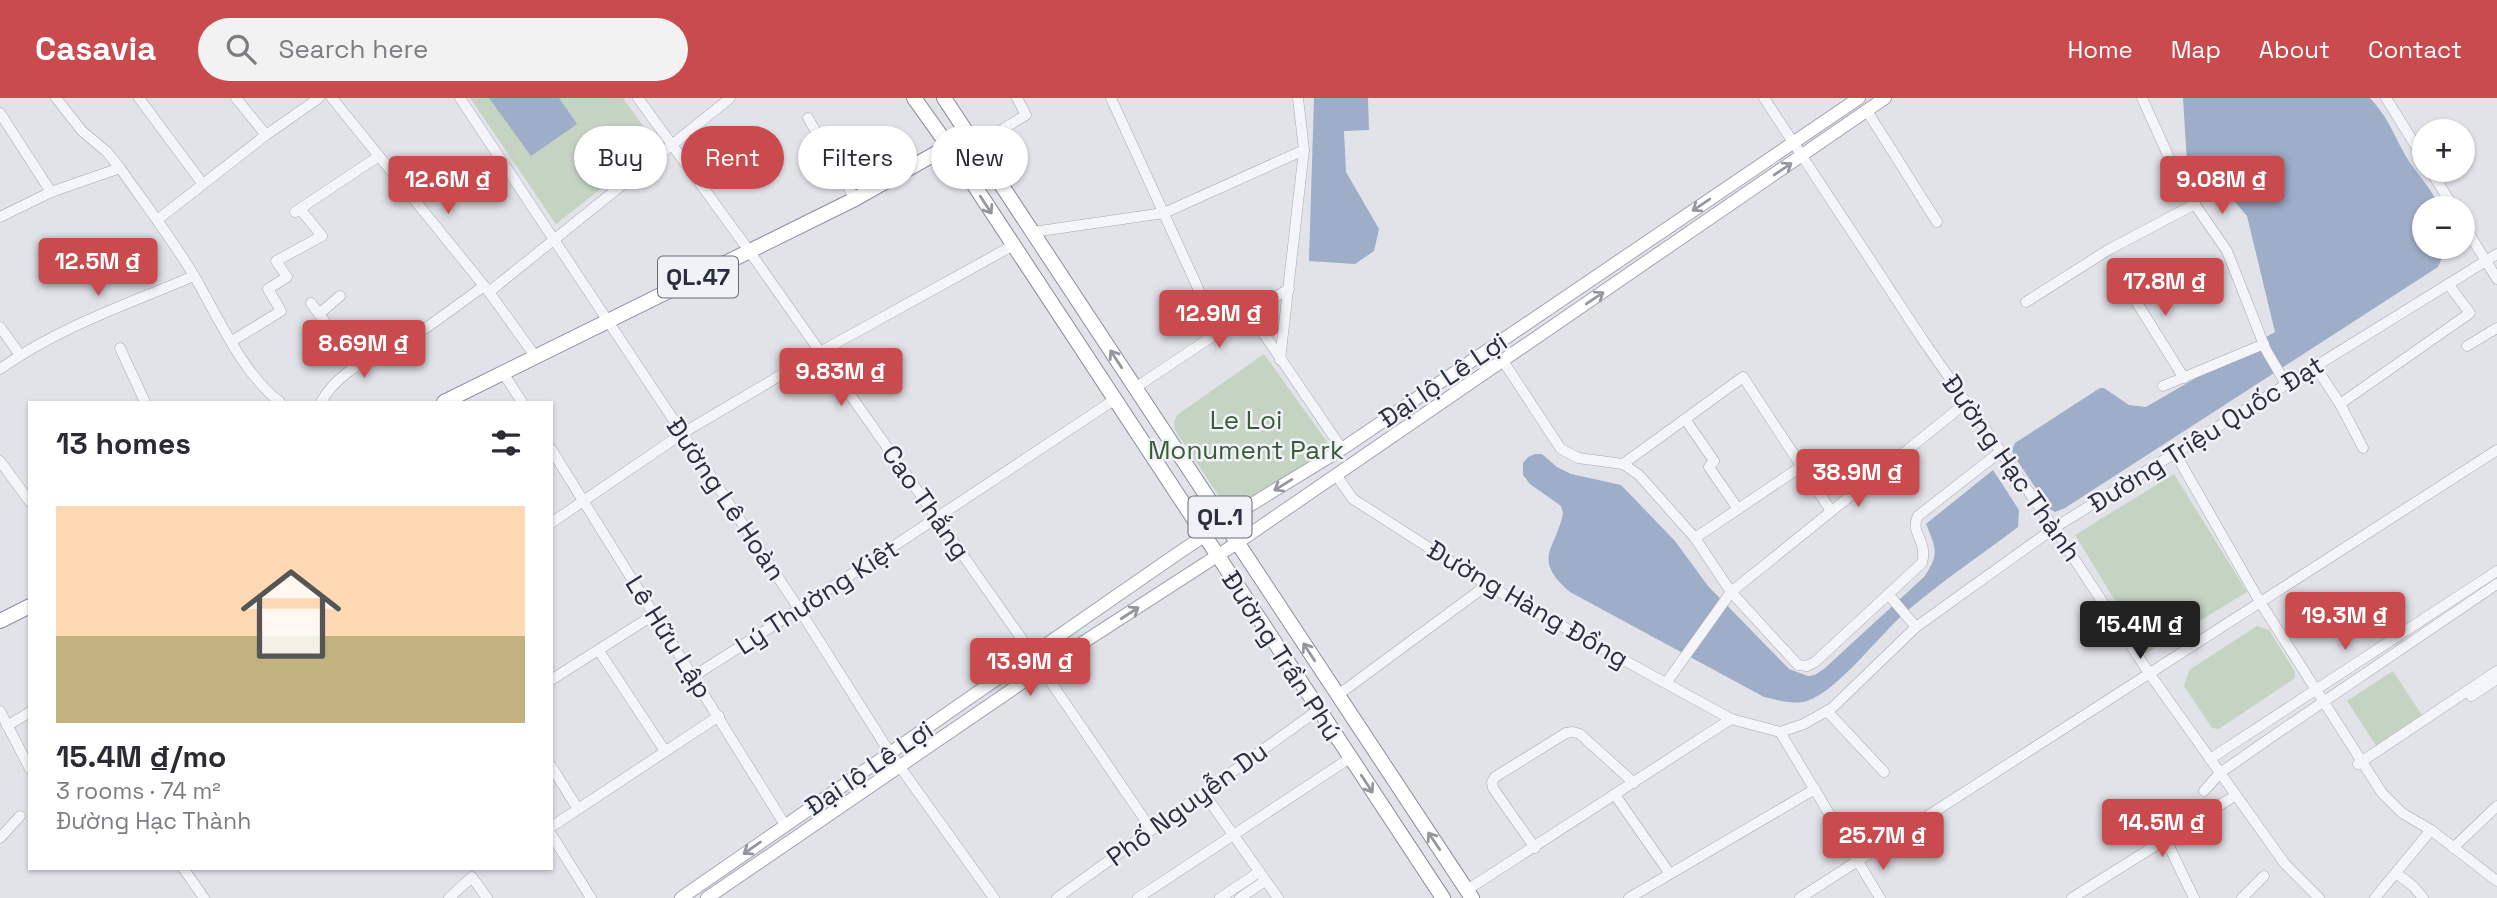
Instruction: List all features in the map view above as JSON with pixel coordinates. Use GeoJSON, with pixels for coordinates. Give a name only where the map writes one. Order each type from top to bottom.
{"type":"FeatureCollection","features":[{"type":"Feature","properties":{"kind":"highway","name":"Đường Trần Phú"},"geometry":{"type":"LineString","coordinates":[[914,98],[934,126]]}},
{"type":"Feature","properties":{"kind":"highway","name":"Đường Trần Phú"},"geometry":{"type":"LineString","coordinates":[[944,98],[964,126]]}},
{"type":"Feature","properties":{"kind":"highway","name":"QL.47"},"geometry":{"type":"LineString","coordinates":[[446,401],[855,199],[931,157]]}},
{"type":"Feature","properties":{"kind":"highway","name":"Đường Trần Phú"},"geometry":{"type":"LineString","coordinates":[[976,189],[1443,898]]}},
{"type":"Feature","properties":{"kind":"highway","name":"Đường Trần Phú"},"geometry":{"type":"LineString","coordinates":[[1005,189],[1470,894]]}},
{"type":"Feature","properties":{"kind":"highway"},"geometry":{"type":"LineString","coordinates":[[1012,246],[1033,232]]}},
{"type":"Feature","properties":{"kind":"highway"},"geometry":{"type":"LineString","coordinates":[[0,621],[28,607]]}},
{"type":"Feature","properties":{"kind":"highway"},"geometry":{"type":"LineString","coordinates":[[1382,807],[1403,794]]}},
{"type":"Feature","properties":{"kind":"main road","name":"Đại lộ Lê Lợi"},"geometry":{"type":"LineString","coordinates":[[681,898],[1203,536],[1342,449],[1859,98]]}},
{"type":"Feature","properties":{"kind":"main road","name":"Đại lộ Lê Lợi"},"geometry":{"type":"LineString","coordinates":[[708,898],[1042,669],[1217,557],[1885,98]]}},
{"type":"Feature","properties":{"kind":"main road"},"geometry":{"type":"LineString","coordinates":[[1557,303],[1568,317]]}},
{"type":"Feature","properties":{"kind":"street"},"geometry":{"type":"LineString","coordinates":[[236,98],[266,135]]}},
{"type":"Feature","properties":{"kind":"street"},"geometry":{"type":"LineString","coordinates":[[157,220],[202,183],[319,98]]}},
{"type":"Feature","properties":{"kind":"street"},"geometry":{"type":"LineString","coordinates":[[332,98],[487,289],[535,356]]}},
{"type":"Feature","properties":{"kind":"street","name":"Đường Lê Hoàn"},"geometry":{"type":"LineString","coordinates":[[460,98],[799,609],[890,753],[994,898]]}},
{"type":"Feature","properties":{"kind":"street","name":"Cao Thắng"},"geometry":{"type":"LineString","coordinates":[[638,98],[750,251],[1033,655]]}},
{"type":"Feature","properties":{"kind":"street"},"geometry":{"type":"LineString","coordinates":[[404,327],[426,328],[487,289],[555,239],[730,98]]}},
{"type":"Feature","properties":{"kind":"street"},"geometry":{"type":"LineString","coordinates":[[1002,126],[1026,115],[1017,98]]}},
{"type":"Feature","properties":{"kind":"street"},"geometry":{"type":"LineString","coordinates":[[1111,98],[1218,332]]}},
{"type":"Feature","properties":{"kind":"street"},"geometry":{"type":"LineString","coordinates":[[1280,360],[1304,150],[1298,98]]}},
{"type":"Feature","properties":{"kind":"street","name":"Đường Hạc Thành"},"geometry":{"type":"LineString","coordinates":[[1764,98],[1795,141],[1923,340],[2054,528],[2149,673],[2285,864],[2319,898]]}},
{"type":"Feature","properties":{"kind":"street"},"geometry":{"type":"LineString","coordinates":[[2142,98],[2182,186],[2227,251],[2265,347],[2283,380]]}},
{"type":"Feature","properties":{"kind":"street"},"geometry":{"type":"LineString","coordinates":[[2386,98],[2412,140]]}},
{"type":"Feature","properties":{"kind":"street"},"geometry":{"type":"LineString","coordinates":[[61,100],[82,131],[107,152],[120,168],[194,276],[232,341],[269,394],[279,401]]}},
{"type":"Feature","properties":{"kind":"street"},"geometry":{"type":"LineString","coordinates":[[144,100],[202,183]]}},
{"type":"Feature","properties":{"kind":"street"},"geometry":{"type":"LineString","coordinates":[[1867,111],[1937,222]]}},
{"type":"Feature","properties":{"kind":"street"},"geometry":{"type":"LineString","coordinates":[[0,113],[51,192]]}},
{"type":"Feature","properties":{"kind":"street"},"geometry":{"type":"LineString","coordinates":[[808,118],[855,199]]}},
{"type":"Feature","properties":{"kind":"street"},"geometry":{"type":"LineString","coordinates":[[1033,232],[1164,213],[1304,150]]}},
{"type":"Feature","properties":{"kind":"street"},"geometry":{"type":"LineString","coordinates":[[232,341],[281,311],[268,289],[287,277],[276,261],[322,236],[298,211],[379,156]]}},
{"type":"Feature","properties":{"kind":"street"},"geometry":{"type":"LineString","coordinates":[[0,218],[51,192],[120,168]]}},
{"type":"Feature","properties":{"kind":"street"},"geometry":{"type":"LineString","coordinates":[[2026,302],[2108,250],[2195,204]]}},
{"type":"Feature","properties":{"kind":"street"},"geometry":{"type":"LineString","coordinates":[[2475,243],[2497,279]]}},
{"type":"Feature","properties":{"kind":"street"},"geometry":{"type":"LineString","coordinates":[[553,522],[683,433],[820,352],[1012,246]]}},
{"type":"Feature","properties":{"kind":"street","name":"Đường Triệu Quốc Đạt"},"geometry":{"type":"LineString","coordinates":[[1780,732],[1804,724],[1827,711],[1913,623],[2054,528],[2175,453],[2283,380],[2315,366],[2497,254]]}},
{"type":"Feature","properties":{"kind":"street"},"geometry":{"type":"LineString","coordinates":[[2119,274],[2184,378]]}},
{"type":"Feature","properties":{"kind":"street"},"geometry":{"type":"LineString","coordinates":[[0,369],[53,335],[194,276]]}},
{"type":"Feature","properties":{"kind":"street"},"geometry":{"type":"LineString","coordinates":[[2340,404],[2470,313],[2448,284]]}},
{"type":"Feature","properties":{"kind":"street"},"geometry":{"type":"LineString","coordinates":[[1135,388],[1249,312],[1289,289]]}},
{"type":"Feature","properties":{"kind":"street"},"geometry":{"type":"LineString","coordinates":[[319,314],[341,296]]}},
{"type":"Feature","properties":{"kind":"street"},"geometry":{"type":"LineString","coordinates":[[311,303],[358,365]]}},
{"type":"Feature","properties":{"kind":"street"},"geometry":{"type":"LineString","coordinates":[[1249,312],[1342,449]]}},
{"type":"Feature","properties":{"kind":"street"},"geometry":{"type":"LineString","coordinates":[[0,327],[20,355]]}},
{"type":"Feature","properties":{"kind":"street"},"geometry":{"type":"LineString","coordinates":[[2467,346],[2497,328]]}},
{"type":"Feature","properties":{"kind":"street"},"geometry":{"type":"LineString","coordinates":[[322,401],[333,386],[358,365],[392,343]]}},
{"type":"Feature","properties":{"kind":"street"},"geometry":{"type":"LineString","coordinates":[[2164,386],[2265,347]]}},
{"type":"Feature","properties":{"kind":"street"},"geometry":{"type":"LineString","coordinates":[[120,348],[145,401]]}},
{"type":"Feature","properties":{"kind":"street"},"geometry":{"type":"LineString","coordinates":[[1503,361],[1561,449],[1578,458],[1622,464],[1639,475],[1695,538],[1731,592],[1798,665],[1807,666],[1815,662],[1922,563],[1925,553],[1924,544],[1916,531],[1915,522],[1918,516],[2001,452]]}},
{"type":"Feature","properties":{"kind":"street"},"geometry":{"type":"LineString","coordinates":[[2315,366],[2340,404],[2363,448]]}},
{"type":"Feature","properties":{"kind":"street"},"geometry":{"type":"LineString","coordinates":[[503,373],[521,401]]}},
{"type":"Feature","properties":{"kind":"street"},"geometry":{"type":"LineString","coordinates":[[1622,464],[1743,377],[1831,511]]}},
{"type":"Feature","properties":{"kind":"street","name":"Lý Thường Kiệt"},"geometry":{"type":"LineString","coordinates":[[694,677],[1114,400]]}},
{"type":"Feature","properties":{"kind":"street"},"geometry":{"type":"LineString","coordinates":[[1666,683],[1731,592],[1967,402]]}},
{"type":"Feature","properties":{"kind":"street"},"geometry":{"type":"LineString","coordinates":[[1685,419],[1714,461],[1709,467],[1738,509]]}},
{"type":"Feature","properties":{"kind":"street"},"geometry":{"type":"LineString","coordinates":[[1800,898],[2497,450]]}},
{"type":"Feature","properties":{"kind":"street","name":"Lê Hữu Lập"},"geometry":{"type":"LineString","coordinates":[[553,452],[785,825]]}},
{"type":"Feature","properties":{"kind":"street"},"geometry":{"type":"LineString","coordinates":[[2175,453],[2260,602],[2382,793],[2402,813],[2431,831],[2497,881]]}},
{"type":"Feature","properties":{"kind":"street"},"geometry":{"type":"LineString","coordinates":[[0,461],[28,499]]}},
{"type":"Feature","properties":{"kind":"street"},"geometry":{"type":"LineString","coordinates":[[1695,538],[1802,466]]}},
{"type":"Feature","properties":{"kind":"street","name":"Đường Hàng Đồng"},"geometry":{"type":"LineString","coordinates":[[1336,475],[1353,499],[1488,585],[1731,719]]}},
{"type":"Feature","properties":{"kind":"street"},"geometry":{"type":"LineString","coordinates":[[2210,759],[2497,572]]}},
{"type":"Feature","properties":{"kind":"street"},"geometry":{"type":"LineString","coordinates":[[2204,791],[2220,773],[2497,584]]}},
{"type":"Feature","properties":{"kind":"street"},"geometry":{"type":"LineString","coordinates":[[1338,695],[1488,585]]}},
{"type":"Feature","properties":{"kind":"street"},"geometry":{"type":"LineString","coordinates":[[1888,594],[1913,623]]}},
{"type":"Feature","properties":{"kind":"street"},"geometry":{"type":"LineString","coordinates":[[553,679],[655,614]]}},
{"type":"Feature","properties":{"kind":"street"},"geometry":{"type":"LineString","coordinates":[[599,651],[665,751]]}},
{"type":"Feature","properties":{"kind":"street"},"geometry":{"type":"LineString","coordinates":[[1042,669],[1151,829]]}},
{"type":"Feature","properties":{"kind":"street"},"geometry":{"type":"LineString","coordinates":[[2361,764],[2497,671]]}},
{"type":"Feature","properties":{"kind":"street"},"geometry":{"type":"LineString","coordinates":[[2361,764],[2497,679]]}},
{"type":"Feature","properties":{"kind":"street","name":"Phố Nguyễn Du"},"geometry":{"type":"LineString","coordinates":[[1058,898],[1318,710]]}},
{"type":"Feature","properties":{"kind":"street"},"geometry":{"type":"LineString","coordinates":[[1827,711],[1884,772]]}},
{"type":"Feature","properties":{"kind":"street"},"geometry":{"type":"LineString","coordinates":[[0,712],[28,765]]}},
{"type":"Feature","properties":{"kind":"street"},"geometry":{"type":"LineString","coordinates":[[7,726],[28,713]]}},
{"type":"Feature","properties":{"kind":"street"},"geometry":{"type":"LineString","coordinates":[[553,826],[719,716]]}},
{"type":"Feature","properties":{"kind":"street"},"geometry":{"type":"LineString","coordinates":[[1470,894],[1731,719],[1780,732],[1880,898]]}},
{"type":"Feature","properties":{"kind":"street"},"geometry":{"type":"LineString","coordinates":[[1535,848],[1493,788],[1494,777],[1566,733],[1573,732],[1580,734],[1634,783]]}},
{"type":"Feature","properties":{"kind":"street"},"geometry":{"type":"LineString","coordinates":[[1138,898],[1350,758]]}},
{"type":"Feature","properties":{"kind":"street"},"geometry":{"type":"LineString","coordinates":[[553,769],[578,809]]}},
{"type":"Feature","properties":{"kind":"street"},"geometry":{"type":"LineString","coordinates":[[1629,898],[1815,789]]}},
{"type":"Feature","properties":{"kind":"street"},"geometry":{"type":"LineString","coordinates":[[1203,792],[1278,898]]}},
{"type":"Feature","properties":{"kind":"street"},"geometry":{"type":"LineString","coordinates":[[1615,795],[1670,874]]}},
{"type":"Feature","properties":{"kind":"street"},"geometry":{"type":"LineString","coordinates":[[2072,898],[2236,795]]}},
{"type":"Feature","properties":{"kind":"street"},"geometry":{"type":"LineString","coordinates":[[2453,848],[2497,806]]}},
{"type":"Feature","properties":{"kind":"street"},"geometry":{"type":"LineString","coordinates":[[0,838],[20,816]]}},
{"type":"Feature","properties":{"kind":"street"},"geometry":{"type":"LineString","coordinates":[[2375,898],[2431,831]]}},
{"type":"Feature","properties":{"kind":"street"},"geometry":{"type":"LineString","coordinates":[[553,837],[591,898]]}},
{"type":"Feature","properties":{"kind":"street"},"geometry":{"type":"LineString","coordinates":[[2165,838],[2194,898]]}},
{"type":"Feature","properties":{"kind":"street"},"geometry":{"type":"LineString","coordinates":[[184,870],[204,898]]}},
{"type":"Feature","properties":{"kind":"street"},"geometry":{"type":"LineString","coordinates":[[2396,873],[2423,898]]}},
{"type":"Feature","properties":{"kind":"street"},"geometry":{"type":"LineString","coordinates":[[1220,898],[1262,876]]}},
{"type":"Feature","properties":{"kind":"street"},"geometry":{"type":"LineString","coordinates":[[1240,898],[1262,876]]}},
{"type":"Feature","properties":{"kind":"street"},"geometry":{"type":"LineString","coordinates":[[2242,898],[2264,876]]}},
{"type":"Feature","properties":{"kind":"street"},"geometry":{"type":"LineString","coordinates":[[449,898],[471,877],[487,898]]}},
{"type":"Feature","properties":{"kind":"green space"},"geometry":{"type":"Polygon","coordinates":[[[470,98],[623,98],[643,126],[574,126],[574,189],[601,189],[556,224],[470,98]]]}},
{"type":"Feature","properties":{"kind":"green space","name":"Le Loi Monument Park"},"geometry":{"type":"Polygon","coordinates":[[[1264,354],[1330,446],[1241,507],[1233,509],[1226,507],[1175,430],[1174,422],[1177,415],[1264,354]]]}},
{"type":"Feature","properties":{"kind":"green space"},"geometry":{"type":"Polygon","coordinates":[[[2174,474],[2247,592],[2147,653],[2075,535],[2174,474]]]}},
{"type":"Feature","properties":{"kind":"green space"},"geometry":{"type":"Polygon","coordinates":[[[2257,626],[2269,630],[2295,672],[2295,678],[2219,729],[2212,728],[2184,686],[2189,670],[2257,626]]]}},
{"type":"Feature","properties":{"kind":"green space"},"geometry":{"type":"Polygon","coordinates":[[[2393,671],[2423,717],[2377,747],[2347,701],[2393,671]]]}},
{"type":"Feature","properties":{"kind":"water"},"geometry":{"type":"Polygon","coordinates":[[[489,98],[559,98],[577,124],[531,156],[489,98]]]}},
{"type":"Feature","properties":{"kind":"water"},"geometry":{"type":"Polygon","coordinates":[[[1314,98],[1368,98],[1369,130],[1344,131],[1346,172],[1379,229],[1374,251],[1355,264],[1309,261],[1314,98]]]}},
{"type":"Feature","properties":{"kind":"water"},"geometry":{"type":"Polygon","coordinates":[[[2183,98],[2370,98],[2387,120],[2412,165],[2412,182],[2425,182],[2433,196],[2412,196],[2412,259],[2442,259],[2438,267],[2055,512],[2050,509],[2014,456],[2012,450],[2015,443],[2100,388],[2129,405],[2146,407],[2275,332],[2247,216],[2234,201],[2195,177],[2187,162],[2183,98]]]}},
{"type":"Feature","properties":{"kind":"water"},"geometry":{"type":"Polygon","coordinates":[[[1535,454],[1542,454],[1557,467],[1571,474],[1621,485],[1675,541],[1708,586],[1789,669],[1808,676],[1825,668],[1924,577],[1935,551],[1926,524],[1993,470],[2019,510],[2018,527],[1907,611],[1832,686],[1807,701],[1786,702],[1764,697],[1570,592],[1551,571],[1549,562],[1549,554],[1563,513],[1561,506],[1530,484],[1523,475],[1523,463],[1535,454]]]}}]}
